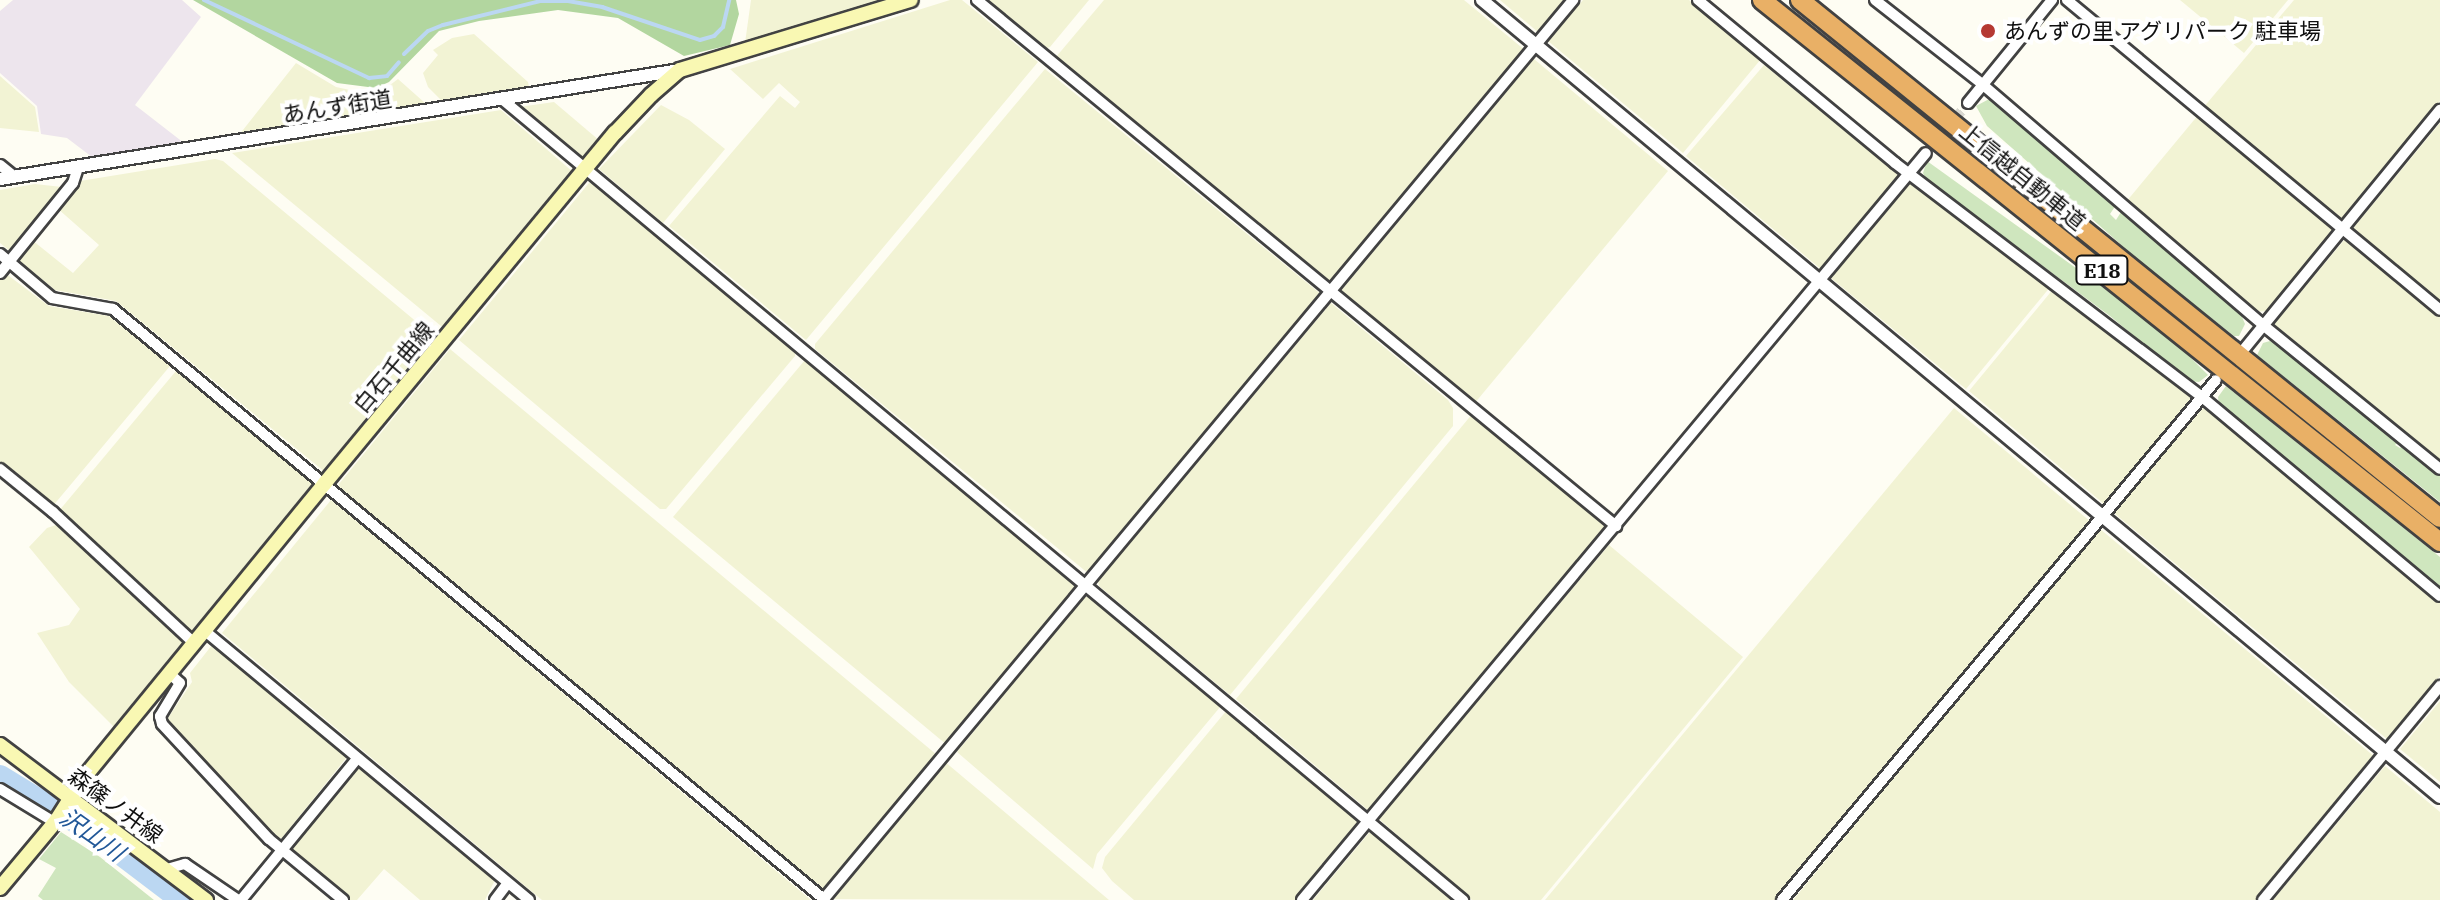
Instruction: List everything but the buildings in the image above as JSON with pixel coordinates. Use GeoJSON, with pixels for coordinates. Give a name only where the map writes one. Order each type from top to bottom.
{"type":"FeatureCollection","features":[{"type":"Feature","properties":{"kind":"highway","name":"上信越自動車道"},"geometry":{"type":"LineString","coordinates":[[1762,0],[2440,542]]}},
{"type":"Feature","properties":{"kind":"highway","name":"上信越自動車道"},"geometry":{"type":"LineString","coordinates":[[1800,0],[2440,518]]}},
{"type":"Feature","properties":{"kind":"main road","name":"白石千曲線"},"geometry":{"type":"LineString","coordinates":[[0,888],[55,822],[82,780],[615,133],[680,70],[911,0]]}},
{"type":"Feature","properties":{"kind":"main road","name":"森篠ノ井線"},"geometry":{"type":"LineString","coordinates":[[0,745],[70,801],[206,900]]}},
{"type":"Feature","properties":{"kind":"street"},"geometry":{"type":"LineString","coordinates":[[977,0],[1616,526]]}},
{"type":"Feature","properties":{"kind":"street"},"geometry":{"type":"LineString","coordinates":[[1482,0],[2440,797]]}},
{"type":"Feature","properties":{"kind":"street"},"geometry":{"type":"LineString","coordinates":[[4,258],[52,298],[113,309],[824,900],[1573,0]]}},
{"type":"Feature","properties":{"kind":"street"},"geometry":{"type":"LineString","coordinates":[[1698,0],[1895,163],[1911,171],[2202,397],[2440,596]]}},
{"type":"Feature","properties":{"kind":"street"},"geometry":{"type":"LineString","coordinates":[[1875,0],[1982,84],[2263,325],[2440,469]]}},
{"type":"Feature","properties":{"kind":"street"},"geometry":{"type":"LineString","coordinates":[[1968,103],[2052,0]]}},
{"type":"Feature","properties":{"kind":"street"},"geometry":{"type":"LineString","coordinates":[[2067,0],[2440,310]]}},
{"type":"Feature","properties":{"kind":"street","name":"あんず街道"},"geometry":{"type":"LineString","coordinates":[[0,179],[680,70]]}},
{"type":"Feature","properties":{"kind":"street"},"geometry":{"type":"LineString","coordinates":[[503,100],[1463,900]]}},
{"type":"Feature","properties":{"kind":"street"},"geometry":{"type":"LineString","coordinates":[[2245,348],[2440,110]]}},
{"type":"Feature","properties":{"kind":"street"},"geometry":{"type":"LineString","coordinates":[[1302,900],[1926,153]]}},
{"type":"Feature","properties":{"kind":"street"},"geometry":{"type":"LineString","coordinates":[[0,165],[15,177]]}},
{"type":"Feature","properties":{"kind":"street"},"geometry":{"type":"LineString","coordinates":[[0,273],[4,258],[73,183],[78,168]]}},
{"type":"Feature","properties":{"kind":"street"},"geometry":{"type":"LineString","coordinates":[[1782,900],[2216,380]]}},
{"type":"Feature","properties":{"kind":"street"},"geometry":{"type":"LineString","coordinates":[[0,469],[53,512],[195,644]]}},
{"type":"Feature","properties":{"kind":"street"},"geometry":{"type":"LineString","coordinates":[[205,631],[529,900]]}},
{"type":"Feature","properties":{"kind":"street"},"geometry":{"type":"LineString","coordinates":[[170,674],[180,683],[160,716],[162,724],[269,839],[343,900]]}},
{"type":"Feature","properties":{"kind":"street"},"geometry":{"type":"LineString","coordinates":[[2263,900],[2440,686]]}},
{"type":"Feature","properties":{"kind":"street"},"geometry":{"type":"LineString","coordinates":[[167,869],[185,864],[240,900],[357,759]]}},
{"type":"Feature","properties":{"kind":"street"},"geometry":{"type":"LineString","coordinates":[[0,789],[55,822]]}},
{"type":"Feature","properties":{"kind":"street"},"geometry":{"type":"LineString","coordinates":[[495,900],[508,883]]}},
{"type":"Feature","properties":{"kind":"shaded area"},"geometry":{"type":"Polygon","coordinates":[[[13,0],[182,0],[201,17],[135,105],[184,143],[92,157],[67,138],[41,134],[37,106],[0,73],[0,11],[13,0]]]}},
{"type":"Feature","properties":{"kind":"green space"},"geometry":{"type":"Polygon","coordinates":[[[193,0],[736,0],[739,14],[730,45],[684,56],[618,18],[558,10],[479,21],[439,31],[389,82],[376,88],[337,83],[193,0]]]}},
{"type":"Feature","properties":{"kind":"green space"},"geometry":{"type":"Polygon","coordinates":[[[751,0],[884,0],[745,43],[751,0]]]}},
{"type":"Feature","properties":{"kind":"green space"},"geometry":{"type":"Polygon","coordinates":[[[950,0],[962,0],[1038,62],[806,340],[669,226],[780,96],[795,108],[800,102],[779,83],[763,99],[730,69],[950,0]]]}},
{"type":"Feature","properties":{"kind":"green space"},"geometry":{"type":"Polygon","coordinates":[[[985,0],[1089,0],[1050,47],[1044,49],[985,0]]]}},
{"type":"Feature","properties":{"kind":"green space"},"geometry":{"type":"Polygon","coordinates":[[[1104,0],[1464,0],[1526,51],[1332,283],[1328,283],[1056,57],[1104,0]]]}},
{"type":"Feature","properties":{"kind":"green space"},"geometry":{"type":"Polygon","coordinates":[[[1500,0],[1567,0],[1539,33],[1500,0]]]}},
{"type":"Feature","properties":{"kind":"green space"},"geometry":{"type":"Polygon","coordinates":[[[1583,0],[1689,0],[1761,59],[1683,153],[1548,41],[1583,0]]]}},
{"type":"Feature","properties":{"kind":"green space"},"geometry":{"type":"Polygon","coordinates":[[[2180,0],[2288,0],[2244,53],[2180,0]]]}},
{"type":"Feature","properties":{"kind":"green space"},"geometry":{"type":"Polygon","coordinates":[[[2294,0],[2440,0],[2440,101],[2341,220],[2336,220],[2203,108],[2294,0]]]}},
{"type":"Feature","properties":{"kind":"green space"},"geometry":{"type":"Polygon","coordinates":[[[474,34],[528,82],[529,87],[442,101],[428,87],[423,73],[438,55],[433,50],[452,38],[474,34]]]}},
{"type":"Feature","properties":{"kind":"green space"},"geometry":{"type":"Polygon","coordinates":[[[1534,59],[1668,171],[1474,404],[1340,292],[1534,59]]]}},
{"type":"Feature","properties":{"kind":"green space"},"geometry":{"type":"Polygon","coordinates":[[[296,63],[336,87],[364,93],[378,94],[398,79],[425,103],[239,135],[296,63]]]}},
{"type":"Feature","properties":{"kind":"green space"},"geometry":{"type":"Polygon","coordinates":[[[1764,65],[1901,177],[1822,270],[1686,156],[1764,65]]]}},
{"type":"Feature","properties":{"kind":"green space"},"geometry":{"type":"Polygon","coordinates":[[[1045,69],[1322,295],[1089,574],[815,349],[815,344],[1045,69]]]}},
{"type":"Feature","properties":{"kind":"green space"},"geometry":{"type":"Polygon","coordinates":[[[0,76],[35,107],[39,132],[0,128],[0,76]]]}},
{"type":"Feature","properties":{"kind":"green space"},"geometry":{"type":"Polygon","coordinates":[[[1991,98],[2000,102],[2116,205],[2110,214],[2116,220],[2121,212],[2240,312],[2245,324],[2239,336],[2234,336],[2153,273],[1987,126],[1976,106],[1991,98]]]}},
{"type":"Feature","properties":{"kind":"green space"},"geometry":{"type":"Polygon","coordinates":[[[554,102],[600,141],[586,157],[578,157],[519,107],[554,102]]]}},
{"type":"Feature","properties":{"kind":"green space"},"geometry":{"type":"Polygon","coordinates":[[[661,105],[689,120],[725,149],[663,223],[599,169],[661,105]]]}},
{"type":"Feature","properties":{"kind":"green space"},"geometry":{"type":"Polygon","coordinates":[[[501,110],[573,172],[446,326],[441,326],[232,153],[501,110]]]}},
{"type":"Feature","properties":{"kind":"green space"},"geometry":{"type":"Polygon","coordinates":[[[2199,114],[2333,227],[2333,231],[2266,311],[2256,312],[2126,202],[2199,114]]]}},
{"type":"Feature","properties":{"kind":"green space"},"geometry":{"type":"Polygon","coordinates":[[[2440,123],[2440,306],[2350,232],[2440,123]]]}},
{"type":"Feature","properties":{"kind":"green space"},"geometry":{"type":"Polygon","coordinates":[[[215,159],[223,161],[436,338],[325,472],[116,301],[55,290],[17,259],[32,240],[73,273],[99,245],[57,208],[80,181],[215,159]]]}},
{"type":"Feature","properties":{"kind":"green space"},"geometry":{"type":"Polygon","coordinates":[[[1927,161],[2126,304],[2183,350],[2208,375],[2199,382],[2188,381],[2110,316],[1926,179],[1923,173],[1927,161]]]}},
{"type":"Feature","properties":{"kind":"green space"},"geometry":{"type":"Polygon","coordinates":[[[1912,181],[2051,286],[1966,389],[1831,278],[1912,181]]]}},
{"type":"Feature","properties":{"kind":"green space"},"geometry":{"type":"Polygon","coordinates":[[[589,183],[595,184],[795,351],[795,356],[666,509],[660,509],[459,340],[589,183]]]}},
{"type":"Feature","properties":{"kind":"green space"},"geometry":{"type":"Polygon","coordinates":[[[35,184],[62,187],[10,251],[0,243],[0,190],[35,184]]]}},
{"type":"Feature","properties":{"kind":"green space"},"geometry":{"type":"Polygon","coordinates":[[[2346,238],[2440,315],[2440,460],[2274,324],[2346,238]]]}},
{"type":"Feature","properties":{"kind":"green space"},"geometry":{"type":"Polygon","coordinates":[[[5,273],[49,306],[109,316],[170,366],[52,507],[0,464],[0,279],[5,273]]]}},
{"type":"Feature","properties":{"kind":"green space"},"geometry":{"type":"Polygon","coordinates":[[[2054,288],[2191,395],[2191,401],[2104,504],[1969,391],[2054,288]]]}},
{"type":"Feature","properties":{"kind":"green space"},"geometry":{"type":"Polygon","coordinates":[[[1331,303],[1448,400],[1453,408],[1453,426],[1230,695],[1099,586],[1098,581],[1331,303]]]}},
{"type":"Feature","properties":{"kind":"green space"},"geometry":{"type":"Polygon","coordinates":[[[2263,343],[2277,343],[2399,441],[2395,445],[2400,448],[2404,444],[2440,474],[2440,502],[2257,355],[2263,343]]]}},
{"type":"Feature","properties":{"kind":"green space"},"geometry":{"type":"Polygon","coordinates":[[[450,349],[937,755],[825,890],[819,890],[339,489],[339,484],[450,349]]]}},
{"type":"Feature","properties":{"kind":"green space"},"geometry":{"type":"Polygon","coordinates":[[[805,360],[1075,584],[1075,591],[947,745],[673,517],[805,360]]]}},
{"type":"Feature","properties":{"kind":"green space"},"geometry":{"type":"Polygon","coordinates":[[[176,371],[313,479],[314,485],[195,632],[189,633],[58,512],[176,371]]]}},
{"type":"Feature","properties":{"kind":"green space"},"geometry":{"type":"Polygon","coordinates":[[[2226,386],[2440,557],[2440,590],[2219,406],[2218,397],[2226,386]]]}},
{"type":"Feature","properties":{"kind":"green space"},"geometry":{"type":"Polygon","coordinates":[[[2204,407],[2440,603],[2440,676],[2387,739],[2114,513],[2204,407]]]}},
{"type":"Feature","properties":{"kind":"green space"},"geometry":{"type":"Polygon","coordinates":[[[1954,408],[2091,522],[1775,900],[1545,900],[1954,408]]]}},
{"type":"Feature","properties":{"kind":"green space"},"geometry":{"type":"Polygon","coordinates":[[[1473,413],[1606,522],[1608,528],[1368,810],[1236,699],[1473,413]]]}},
{"type":"Feature","properties":{"kind":"green space"},"geometry":{"type":"Polygon","coordinates":[[[331,500],[811,900],[542,900],[222,633],[331,500]]]}},
{"type":"Feature","properties":{"kind":"green space"},"geometry":{"type":"Polygon","coordinates":[[[56,525],[185,644],[115,728],[69,682],[37,633],[69,625],[80,609],[29,547],[47,528],[56,525]]]}},
{"type":"Feature","properties":{"kind":"green space"},"geometry":{"type":"Polygon","coordinates":[[[2100,529],[2375,757],[2256,900],[1793,900],[2100,529]]]}},
{"type":"Feature","properties":{"kind":"green space"},"geometry":{"type":"Polygon","coordinates":[[[1609,545],[1743,657],[1541,900],[1472,900],[1379,819],[1609,545]]]}},
{"type":"Feature","properties":{"kind":"green space"},"geometry":{"type":"Polygon","coordinates":[[[1085,597],[1091,597],[1221,706],[1097,854],[1093,869],[957,752],[1085,597]]]}},
{"type":"Feature","properties":{"kind":"green space"},"geometry":{"type":"Polygon","coordinates":[[[212,645],[347,757],[282,838],[272,836],[166,721],[192,682],[190,673],[212,645]]]}},
{"type":"Feature","properties":{"kind":"green space"},"geometry":{"type":"Polygon","coordinates":[[[2440,701],[2440,782],[2400,749],[2440,701]]]}},
{"type":"Feature","properties":{"kind":"green space"},"geometry":{"type":"Polygon","coordinates":[[[1227,710],[1358,819],[1358,827],[1296,900],[1134,900],[1102,868],[1105,857],[1227,710]]]}},
{"type":"Feature","properties":{"kind":"green space"},"geometry":{"type":"Polygon","coordinates":[[[944,761],[1109,900],[834,899],[944,761]]]}},
{"type":"Feature","properties":{"kind":"green space"},"geometry":{"type":"Polygon","coordinates":[[[2385,766],[2440,812],[2440,900],[2273,900],[2385,766]]]}},
{"type":"Feature","properties":{"kind":"green space"},"geometry":{"type":"Polygon","coordinates":[[[361,768],[495,880],[485,900],[420,900],[384,869],[357,900],[350,900],[293,850],[293,844],[354,769],[361,768]]]}},
{"type":"Feature","properties":{"kind":"green space"},"geometry":{"type":"Polygon","coordinates":[[[61,832],[100,857],[154,900],[43,900],[38,896],[56,868],[39,859],[61,832]]]}},
{"type":"Feature","properties":{"kind":"green space"},"geometry":{"type":"Polygon","coordinates":[[[1369,833],[1373,833],[1454,900],[1313,900],[1369,833]]]}},
{"type":"Feature","properties":{"kind":"waterway"},"geometry":{"type":"LineString","coordinates":[[204,0],[369,78],[387,76],[399,62]]}},
{"type":"Feature","properties":{"kind":"waterway"},"geometry":{"type":"LineString","coordinates":[[404,54],[428,31],[443,25],[541,1],[568,1],[602,7],[700,40],[714,36],[723,27],[729,0]]}},
{"type":"Feature","properties":{"kind":"waterway","name":"沢山川"},"geometry":{"type":"LineString","coordinates":[[0,776],[90,831],[181,900]]}},
{"type":"Feature","properties":{"kind":"tunnel"},"geometry":{"type":"LineString","coordinates":[[1936,142],[1968,103]]}},
{"type":"Feature","properties":{"kind":"place","name":"あんずの里 アグリパーク 駐車場"},"geometry":{"type":"Point","coordinates":[1988,31]}}]}
